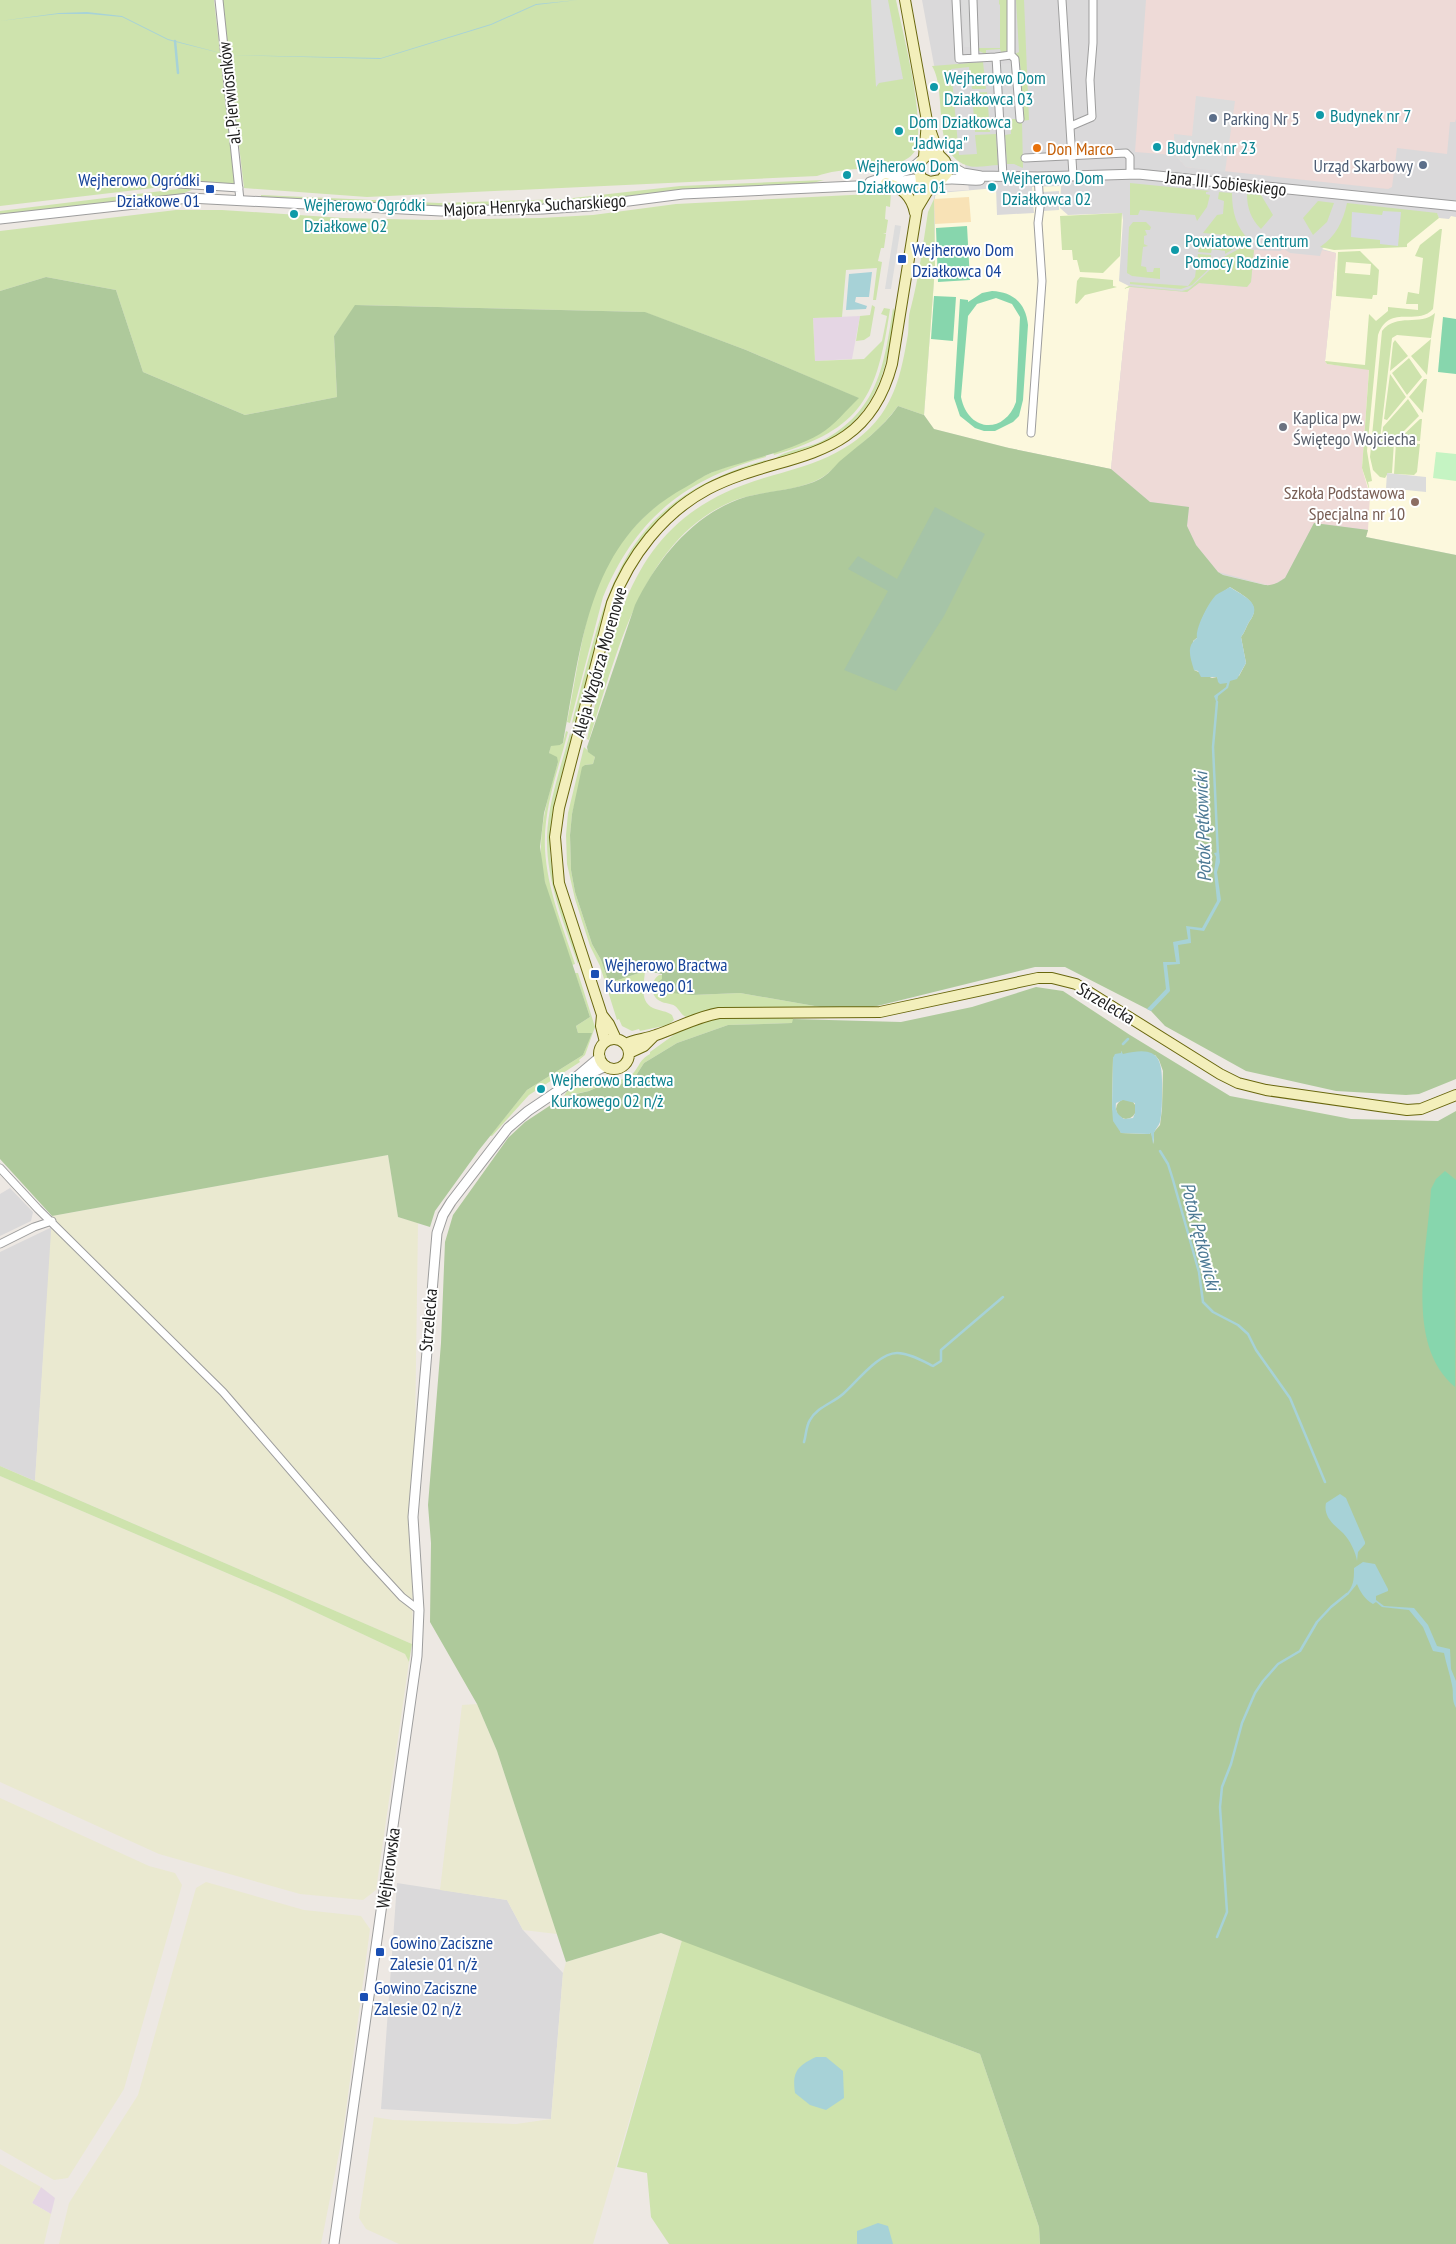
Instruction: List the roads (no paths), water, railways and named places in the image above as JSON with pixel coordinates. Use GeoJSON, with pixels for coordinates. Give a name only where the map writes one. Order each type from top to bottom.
{"type":"FeatureCollection","features":[{"type":"Feature","properties":{"kind":"main road"},"geometry":{"type":"LineString","coordinates":[[905,0],[928,121],[939,155],[947,164],[947,173],[938,182],[921,178],[919,173],[928,121]]}},
{"type":"Feature","properties":{"kind":"main road"},"geometry":{"type":"LineString","coordinates":[[922,159],[933,154],[939,155]]}},
{"type":"Feature","properties":{"kind":"main road","name":"Aleja Wzgórza Morenowe"},"geometry":{"type":"LineString","coordinates":[[619,1045],[602,1015],[559,883],[555,838],[559,808],[616,593],[639,551],[669,517],[691,499],[735,478],[825,449],[849,434],[865,418],[879,398],[892,364],[921,178]]}},
{"type":"Feature","properties":{"kind":"main road","name":"Aleja Wzgórza Morenowe"},"geometry":{"type":"LineString","coordinates":[[916,213],[938,182]]}},
{"type":"Feature","properties":{"kind":"main road"},"geometry":{"type":"LineString","coordinates":[[886,183],[896,186],[907,195],[916,213]]}},
{"type":"Feature","properties":{"kind":"main road","name":"Strzelecka"},"geometry":{"type":"LineString","coordinates":[[603,1062],[611,1069],[622,1067],[626,1064],[619,1045],[644,1046],[654,1036],[698,1018],[719,1013],[880,1012],[902,1009],[1019,981],[1052,978],[1076,984],[1220,1074],[1245,1085],[1343,1102],[1407,1110],[1421,1109],[1456,1095]]}},
{"type":"Feature","properties":{"kind":"main road"},"geometry":{"type":"LineString","coordinates":[[603,1062],[602,1046],[619,1045]]}},
{"type":"Feature","properties":{"kind":"street","name":"al. Pierwiosnków"},"geometry":{"type":"LineString","coordinates":[[219,0],[240,200]]}},
{"type":"Feature","properties":{"kind":"street"},"geometry":{"type":"LineString","coordinates":[[956,0],[958,59],[1011,55]]}},
{"type":"Feature","properties":{"kind":"street"},"geometry":{"type":"LineString","coordinates":[[973,0],[975,58]]}},
{"type":"Feature","properties":{"kind":"street"},"geometry":{"type":"LineString","coordinates":[[1011,0],[1011,55],[1016,61],[1020,118]]}},
{"type":"Feature","properties":{"kind":"street"},"geometry":{"type":"LineString","coordinates":[[1062,0],[1073,175]]}},
{"type":"Feature","properties":{"kind":"street"},"geometry":{"type":"LineString","coordinates":[[1071,126],[1088,121],[1092,117],[1090,80],[1093,43],[1093,0]]}},
{"type":"Feature","properties":{"kind":"street"},"geometry":{"type":"LineString","coordinates":[[996,57],[999,177]]}},
{"type":"Feature","properties":{"kind":"street"},"geometry":{"type":"LineString","coordinates":[[1025,158],[1126,153],[1130,157],[1130,174]]}},
{"type":"Feature","properties":{"kind":"street","name":"Majora Henryka Sucharskiego"},"geometry":{"type":"LineString","coordinates":[[860,185],[910,169],[922,159]]}},
{"type":"Feature","properties":{"kind":"street","name":"Jana III Sobieskiego"},"geometry":{"type":"LineString","coordinates":[[947,164],[955,170],[968,175],[1038,177],[1130,174],[1456,206]]}},
{"type":"Feature","properties":{"kind":"street","name":"Jana III Sobieskiego"},"geometry":{"type":"LineString","coordinates":[[938,182],[948,179],[968,181],[999,177]]}},
{"type":"Feature","properties":{"kind":"street"},"geometry":{"type":"LineString","coordinates":[[1031,433],[1042,281],[1038,223],[1040,207],[1038,177]]}},
{"type":"Feature","properties":{"kind":"street","name":"Majora Henryka Sucharskiego"},"geometry":{"type":"LineString","coordinates":[[0,220],[168,200],[206,198],[379,209],[468,210],[590,206],[683,194],[860,185],[921,178]]}},
{"type":"Feature","properties":{"kind":"street"},"geometry":{"type":"LineString","coordinates":[[179,184],[239,188]]}},
{"type":"Feature","properties":{"kind":"street","name":"Strzelecka"},"geometry":{"type":"LineString","coordinates":[[419,1610],[413,1533],[414,1500],[434,1248],[439,1225],[451,1202],[503,1135],[528,1111],[603,1062]]}},
{"type":"Feature","properties":{"kind":"street"},"geometry":{"type":"LineString","coordinates":[[0,1168],[222,1392],[368,1560],[402,1596],[419,1610]]}},
{"type":"Feature","properties":{"kind":"street"},"geometry":{"type":"LineString","coordinates":[[0,1244],[34,1227],[52,1221]]}},
{"type":"Feature","properties":{"kind":"street","name":"Wejherowska"},"geometry":{"type":"LineString","coordinates":[[334,2244],[413,1684],[419,1631],[419,1610]]}},
{"type":"Feature","properties":{"kind":"water"},"geometry":{"type":"Polygon","coordinates":[[[578,0],[536,5],[491,25],[380,59],[228,55],[381,58],[491,24],[536,4],[578,0]]]}},
{"type":"Feature","properties":{"kind":"water"},"geometry":{"type":"Polygon","coordinates":[[[87,12],[122,16],[168,39],[228,55],[168,40],[122,17],[58,14],[0,21],[59,13],[87,12]]]}},
{"type":"Feature","properties":{"kind":"water"},"geometry":{"type":"Polygon","coordinates":[[[872,272],[869,297],[856,297],[855,302],[867,306],[866,309],[846,310],[849,274],[872,272]]]}},
{"type":"Feature","properties":{"kind":"water"},"geometry":{"type":"Polygon","coordinates":[[[1230,587],[1246,597],[1253,605],[1254,610],[1241,637],[1246,663],[1237,679],[1230,681],[1228,688],[1218,696],[1217,704],[1214,696],[1226,687],[1227,683],[1220,684],[1217,677],[1201,677],[1198,671],[1194,670],[1190,648],[1197,638],[1200,622],[1210,603],[1216,595],[1230,587]]]}},
{"type":"Feature","properties":{"kind":"water"},"geometry":{"type":"Polygon","coordinates":[[[1219,852],[1220,862],[1217,872],[1221,900],[1204,931],[1190,929],[1191,943],[1178,945],[1180,964],[1167,965],[1170,991],[1151,1011],[1147,1009],[1166,989],[1163,962],[1176,962],[1173,942],[1188,939],[1186,926],[1202,928],[1217,901],[1214,872],[1216,857],[1214,853],[1219,852]]]}},
{"type":"Feature","properties":{"kind":"water"},"geometry":{"type":"Polygon","coordinates":[[[1121,1051],[1123,1054],[1144,1051],[1151,1053],[1160,1062],[1162,1110],[1160,1122],[1154,1133],[1153,1144],[1151,1133],[1121,1133],[1113,1121],[1113,1058],[1115,1054],[1121,1053],[1121,1051]],[[1123,1100],[1116,1103],[1117,1112],[1124,1119],[1133,1118],[1135,1103],[1123,1100]]]}},
{"type":"Feature","properties":{"kind":"water"},"geometry":{"type":"Polygon","coordinates":[[[1340,1494],[1346,1498],[1365,1542],[1358,1552],[1357,1561],[1348,1539],[1330,1520],[1326,1512],[1326,1503],[1340,1494]]]}},
{"type":"Feature","properties":{"kind":"water"},"geometry":{"type":"Polygon","coordinates":[[[1363,1562],[1375,1564],[1388,1589],[1388,1591],[1376,1596],[1376,1600],[1384,1606],[1414,1608],[1428,1625],[1437,1646],[1450,1649],[1451,1669],[1456,1681],[1456,1708],[1444,1653],[1433,1651],[1423,1627],[1409,1610],[1382,1607],[1376,1602],[1373,1604],[1361,1592],[1357,1584],[1348,1595],[1345,1595],[1353,1583],[1354,1568],[1363,1562]]]}},
{"type":"Feature","properties":{"kind":"water"},"geometry":{"type":"Polygon","coordinates":[[[816,2057],[826,2057],[843,2071],[844,2098],[826,2110],[810,2105],[795,2093],[794,2080],[797,2070],[804,2063],[816,2057]]]}},
{"type":"Feature","properties":{"kind":"water"},"geometry":{"type":"Polygon","coordinates":[[[878,2223],[888,2226],[893,2244],[857,2244],[857,2231],[878,2223]]]}},
{"type":"Feature","properties":{"kind":"waterway"},"geometry":{"type":"LineString","coordinates":[[175,41],[178,73]]}},
{"type":"Feature","properties":{"kind":"waterway","name":"Potok Pętkowicki"},"geometry":{"type":"LineString","coordinates":[[1217,702],[1213,747],[1218,856]]}},
{"type":"Feature","properties":{"kind":"waterway","name":"Potok Pętkowicki"},"geometry":{"type":"LineString","coordinates":[[1123,1044],[1128,1039]]}},
{"type":"Feature","properties":{"kind":"waterway","name":"Potok Pętkowicki"},"geometry":{"type":"LineString","coordinates":[[1160,1151],[1168,1164],[1173,1180],[1199,1272],[1203,1302],[1213,1312],[1238,1325],[1248,1334],[1256,1350],[1290,1398],[1325,1482]]}},
{"type":"Feature","properties":{"kind":"waterway"},"geometry":{"type":"LineString","coordinates":[[804,1442],[808,1425],[813,1416],[821,1408],[843,1394],[875,1363],[890,1354],[902,1353],[933,1366],[941,1361],[941,1350],[1003,1297]]}},
{"type":"Feature","properties":{"kind":"waterway"},"geometry":{"type":"LineString","coordinates":[[1217,1937],[1227,1912],[1220,1807],[1222,1787],[1231,1764],[1242,1723],[1255,1693],[1263,1681],[1278,1664],[1300,1651],[1317,1622],[1347,1594]]}},
{"type":"Feature","properties":{"kind":"place","name":"Wejherowo Dom Działkowca 03"},"geometry":{"type":"Point","coordinates":[934,87]}},
{"type":"Feature","properties":{"kind":"place","name":"Budynek nr 7"},"geometry":{"type":"Point","coordinates":[1320,115]}},
{"type":"Feature","properties":{"kind":"place","name":"Parking Nr 5"},"geometry":{"type":"Point","coordinates":[1213,118]}},
{"type":"Feature","properties":{"kind":"place","name":"Dom Działkowca \"Jadwiga\""},"geometry":{"type":"Point","coordinates":[899,131]}},
{"type":"Feature","properties":{"kind":"place","name":"Budynek nr 23"},"geometry":{"type":"Point","coordinates":[1157,147]}},
{"type":"Feature","properties":{"kind":"place","name":"Don Marco"},"geometry":{"type":"Point","coordinates":[1037,148]}},
{"type":"Feature","properties":{"kind":"place","name":"Urząd Skarbowy"},"geometry":{"type":"Point","coordinates":[1423,165]}},
{"type":"Feature","properties":{"kind":"place","name":"Wejherowo Dom Działkowca 01"},"geometry":{"type":"Point","coordinates":[847,175]}},
{"type":"Feature","properties":{"kind":"place","name":"Wejherowo Dom Działkowca 02"},"geometry":{"type":"Point","coordinates":[992,187]}},
{"type":"Feature","properties":{"kind":"place","name":"Wejherowo Ogródki Działkowe 01"},"geometry":{"type":"Point","coordinates":[210,189]}},
{"type":"Feature","properties":{"kind":"place","name":"Wejherowo Ogródki Działkowe 02"},"geometry":{"type":"Point","coordinates":[294,214]}},
{"type":"Feature","properties":{"kind":"place","name":"Powiatowe Centrum Pomocy Rodzinie"},"geometry":{"type":"Point","coordinates":[1175,250]}},
{"type":"Feature","properties":{"kind":"place","name":"Wejherowo Dom Działkowca 04"},"geometry":{"type":"Point","coordinates":[902,259]}},
{"type":"Feature","properties":{"kind":"place","name":"Kaplica pw. Świętego Wojciecha"},"geometry":{"type":"Point","coordinates":[1283,427]}},
{"type":"Feature","properties":{"kind":"place","name":"Szkoła Podstawowa Specjalna nr 10"},"geometry":{"type":"Point","coordinates":[1415,502]}},
{"type":"Feature","properties":{"kind":"place","name":"Wejherowo Bractwa Kurkowego 01"},"geometry":{"type":"Point","coordinates":[595,974]}},
{"type":"Feature","properties":{"kind":"place","name":"Wejherowo Bractwa Kurkowego 02 n/ż"},"geometry":{"type":"Point","coordinates":[541,1089]}},
{"type":"Feature","properties":{"kind":"place","name":"Gowino Zaciszne Zalesie 01 n/ż"},"geometry":{"type":"Point","coordinates":[380,1952]}},
{"type":"Feature","properties":{"kind":"place","name":"Gowino Zaciszne Zalesie 02 n/ż"},"geometry":{"type":"Point","coordinates":[364,1997]}}]}
